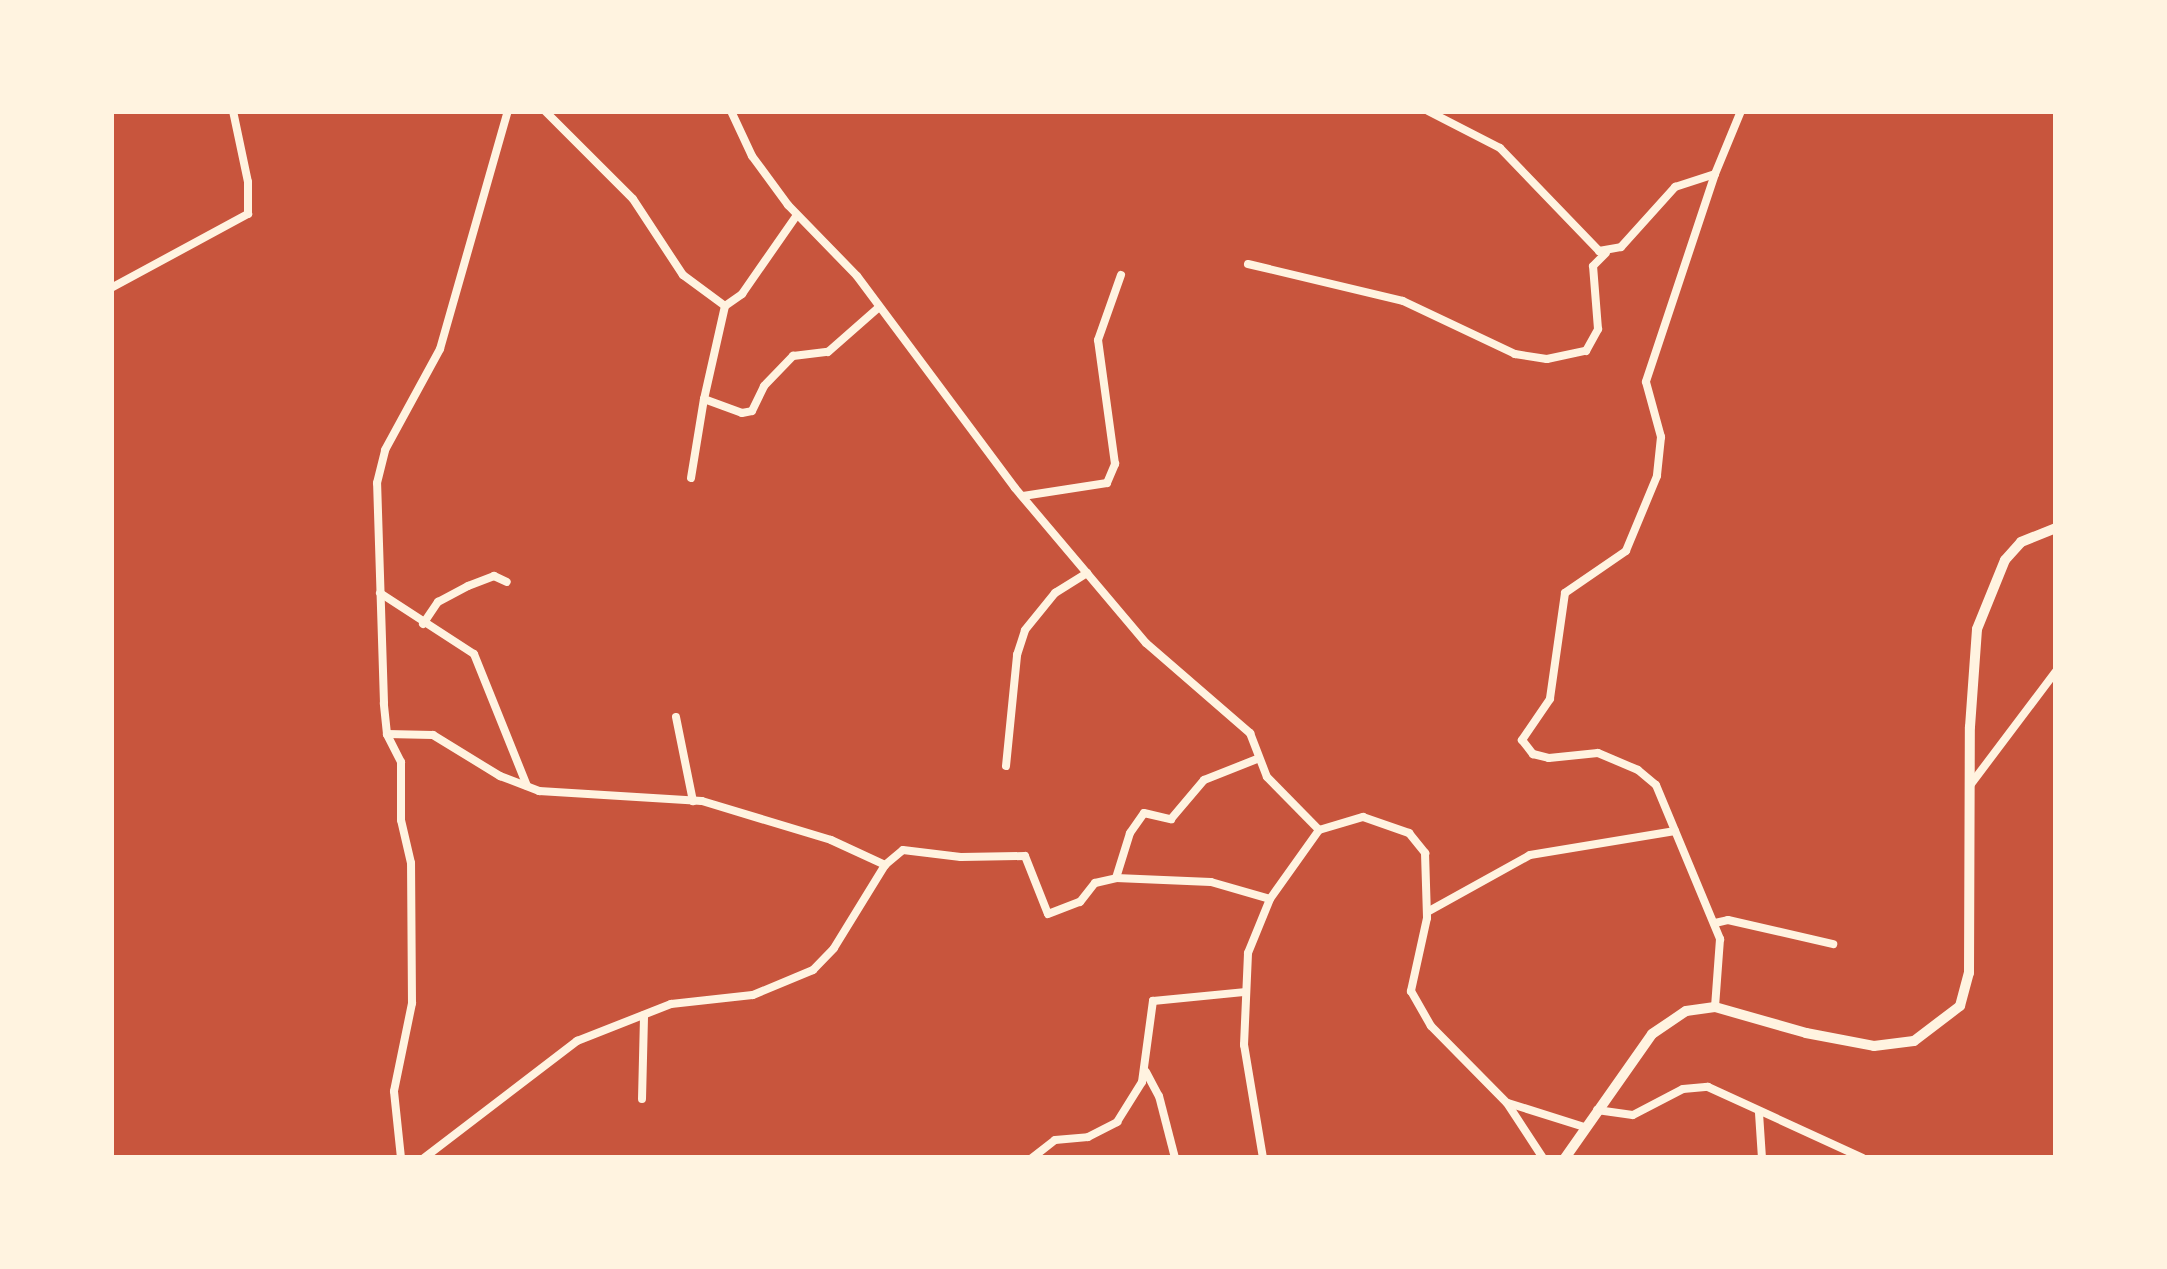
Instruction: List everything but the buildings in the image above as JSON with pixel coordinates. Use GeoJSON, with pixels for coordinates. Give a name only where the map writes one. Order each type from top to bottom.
{"type":"FeatureCollection","features":[{"type":"Feature","properties":{"kind":"main road"},"geometry":{"type":"LineString","coordinates":[[1565,1158],[1652,1034],[1686,1011],[1715,1007],[1806,1034],[1874,1046],[1914,1041],[1948,1021],[1960,1006],[1970,973],[1974,657],[1984,603],[2005,560],[2021,542],[2056,528]]}},
{"type":"Feature","properties":{"kind":"street"},"geometry":{"type":"LineString","coordinates":[[111,287],[248,214],[248,182],[233,111]]}},
{"type":"Feature","properties":{"kind":"street"},"geometry":{"type":"LineString","coordinates":[[401,1158],[394,1091],[411,1019],[415,965],[402,771],[387,734],[375,535],[381,461],[440,350],[507,128],[508,111]]}},
{"type":"Feature","properties":{"kind":"street"},"geometry":{"type":"LineString","coordinates":[[545,111],[633,199],[683,275],[724,306]]}},
{"type":"Feature","properties":{"kind":"street"},"geometry":{"type":"LineString","coordinates":[[731,111],[752,156],[797,215],[857,276],[1022,496],[1166,664],[1240,723],[1253,740],[1257,759],[1319,830]]}},
{"type":"Feature","properties":{"kind":"street"},"geometry":{"type":"LineString","coordinates":[[1428,111],[1501,148],[1586,243],[1607,252]]}},
{"type":"Feature","properties":{"kind":"street"},"geometry":{"type":"LineString","coordinates":[[1715,1007],[1721,973],[1715,922],[1656,784],[1639,770],[1598,753],[1549,758],[1533,754],[1522,740],[1550,699],[1564,593],[1626,551],[1657,476],[1661,437],[1646,382],[1714,174],[1741,111]]}},
{"type":"Feature","properties":{"kind":"street"},"geometry":{"type":"LineString","coordinates":[[1248,264],[1403,302],[1515,354],[1547,359],[1586,351],[1598,329],[1593,266],[1627,242],[1668,192],[1714,174]]}},
{"type":"Feature","properties":{"kind":"street"},"geometry":{"type":"LineString","coordinates":[[691,478],[724,306],[742,294],[797,215]]}},
{"type":"Feature","properties":{"kind":"street"},"geometry":{"type":"LineString","coordinates":[[1022,496],[1106,483],[1115,464],[1098,340],[1121,275]]}},
{"type":"Feature","properties":{"kind":"street"},"geometry":{"type":"LineString","coordinates":[[704,399],[752,411],[784,363],[802,352],[828,352],[878,308]]}},
{"type":"Feature","properties":{"kind":"street"},"geometry":{"type":"LineString","coordinates":[[1006,766],[1017,656],[1025,629],[1055,593],[1087,574]]}},
{"type":"Feature","properties":{"kind":"street"},"geometry":{"type":"LineString","coordinates":[[424,624],[438,602],[468,586],[494,576],[507,581]]}},
{"type":"Feature","properties":{"kind":"street"},"geometry":{"type":"LineString","coordinates":[[380,592],[474,654],[528,788]]}},
{"type":"Feature","properties":{"kind":"street"},"geometry":{"type":"LineString","coordinates":[[1970,786],[2056,671]]}},
{"type":"Feature","properties":{"kind":"street"},"geometry":{"type":"LineString","coordinates":[[676,718],[693,801]]}},
{"type":"Feature","properties":{"kind":"street"},"geometry":{"type":"LineString","coordinates":[[387,734],[433,736],[528,788],[693,801],[831,840],[885,865]]}},
{"type":"Feature","properties":{"kind":"street"},"geometry":{"type":"LineString","coordinates":[[1116,878],[1130,832],[1144,813],[1171,818],[1204,780],[1257,759]]}},
{"type":"Feature","properties":{"kind":"street"},"geometry":{"type":"LineString","coordinates":[[1263,1158],[1244,1045],[1248,952],[1270,899],[1319,830],[1363,818],[1408,832],[1425,853],[1427,912],[1411,992],[1454,1051],[1507,1103],[1543,1158]]}},
{"type":"Feature","properties":{"kind":"street"},"geometry":{"type":"LineString","coordinates":[[1427,912],[1530,855],[1675,831]]}},
{"type":"Feature","properties":{"kind":"street"},"geometry":{"type":"LineString","coordinates":[[424,1158],[554,1056],[683,1000],[753,995],[813,970],[834,948],[885,865],[902,850],[961,857],[1024,856],[1048,914],[1080,902],[1095,883],[1116,878],[1211,882],[1270,899]]}},
{"type":"Feature","properties":{"kind":"street"},"geometry":{"type":"LineString","coordinates":[[1715,922],[1749,923],[1833,944]]}},
{"type":"Feature","properties":{"kind":"street"},"geometry":{"type":"LineString","coordinates":[[1032,1158],[1055,1140],[1088,1137],[1118,1122],[1145,1071],[1153,1001],[1244,992]]}},
{"type":"Feature","properties":{"kind":"street"},"geometry":{"type":"LineString","coordinates":[[643,1099],[644,1015]]}},
{"type":"Feature","properties":{"kind":"street"},"geometry":{"type":"LineString","coordinates":[[1145,1071],[1160,1096],[1175,1158]]}},
{"type":"Feature","properties":{"kind":"street"},"geometry":{"type":"LineString","coordinates":[[1596,1109],[1633,1115],[1699,1086],[1862,1158]]}},
{"type":"Feature","properties":{"kind":"street"},"geometry":{"type":"LineString","coordinates":[[1507,1103],[1584,1127]]}},
{"type":"Feature","properties":{"kind":"street"},"geometry":{"type":"LineString","coordinates":[[1759,1112],[1762,1158]]}}]}
